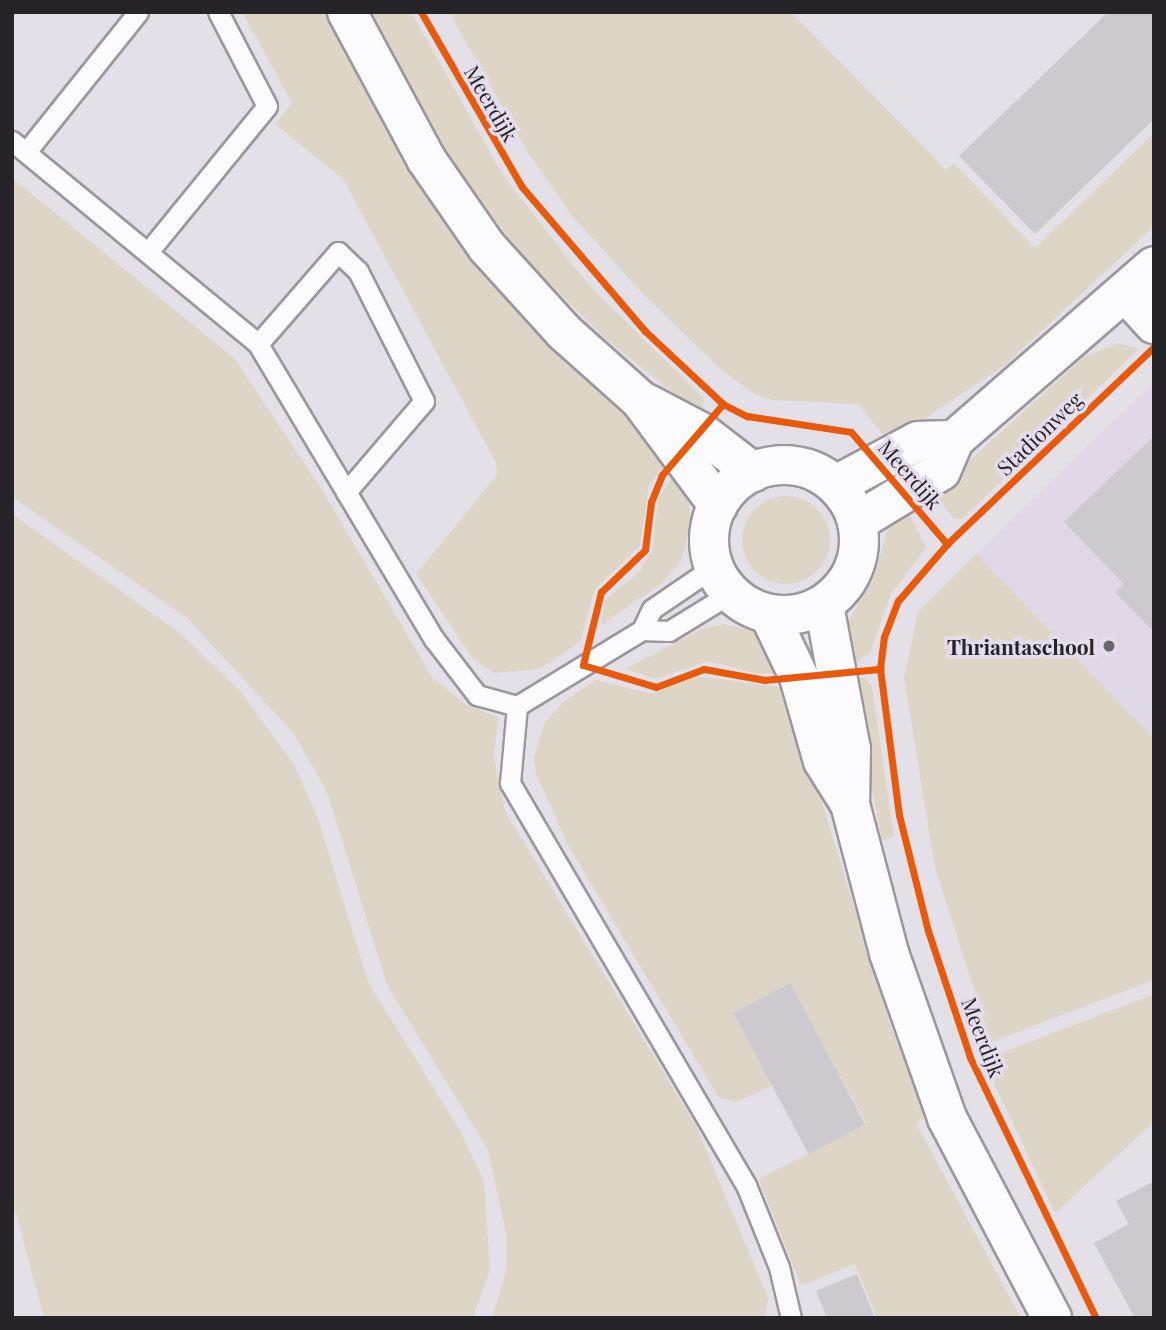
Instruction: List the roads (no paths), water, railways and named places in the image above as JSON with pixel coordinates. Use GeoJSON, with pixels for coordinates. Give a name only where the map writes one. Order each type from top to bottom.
{"type":"FeatureCollection","features":[{"type":"Feature","properties":{"kind":"street"},"geometry":{"type":"LineString","coordinates":[[347,12],[426,159],[487,247],[564,332],[640,400],[718,505]]}},
{"type":"Feature","properties":{"kind":"street"},"geometry":{"type":"LineString","coordinates":[[858,522],[941,471],[954,440],[1154,266]]}},
{"type":"Feature","properties":{"kind":"street"},"geometry":{"type":"LineString","coordinates":[[1126,293],[1154,324]]}},
{"type":"Feature","properties":{"kind":"street"},"geometry":{"type":"LineString","coordinates":[[640,400],[701,432],[753,472]]}},
{"type":"Feature","properties":{"kind":"street"},"geometry":{"type":"LineString","coordinates":[[836,485],[918,440],[954,440]]}},
{"type":"Feature","properties":{"kind":"street"},"geometry":{"type":"LineString","coordinates":[[769,614],[797,615],[824,605],[844,586],[857,560],[858,522],[836,485],[796,466],[753,472],[718,505],[710,536],[722,580],[769,614],[799,677],[823,761],[850,804]]}},
{"type":"Feature","properties":{"kind":"street"},"geometry":{"type":"LineString","coordinates":[[824,605],[851,749],[850,804],[889,953],[947,1118],[1052,1318]]}},
{"type":"Feature","properties":{"kind":"lane"},"geometry":{"type":"LineString","coordinates":[[138,12],[19,146],[258,344],[434,639],[477,695],[517,706],[642,630],[652,609],[722,580]]}},
{"type":"Feature","properties":{"kind":"lane"},"geometry":{"type":"LineString","coordinates":[[148,252],[267,106],[218,12]]}},
{"type":"Feature","properties":{"kind":"lane"},"geometry":{"type":"LineString","coordinates":[[258,344],[338,252],[358,271],[424,401],[346,492]]}},
{"type":"Feature","properties":{"kind":"lane"},"geometry":{"type":"LineString","coordinates":[[642,630],[669,631],[722,580]]}},
{"type":"Feature","properties":{"kind":"lane"},"geometry":{"type":"LineString","coordinates":[[517,706],[510,783],[746,1185],[779,1266],[791,1318]]}},
{"type":"Feature","properties":{"kind":"place","name":"Thriantaschool"},"geometry":{"type":"Point","coordinates":[1109,646]}}]}
